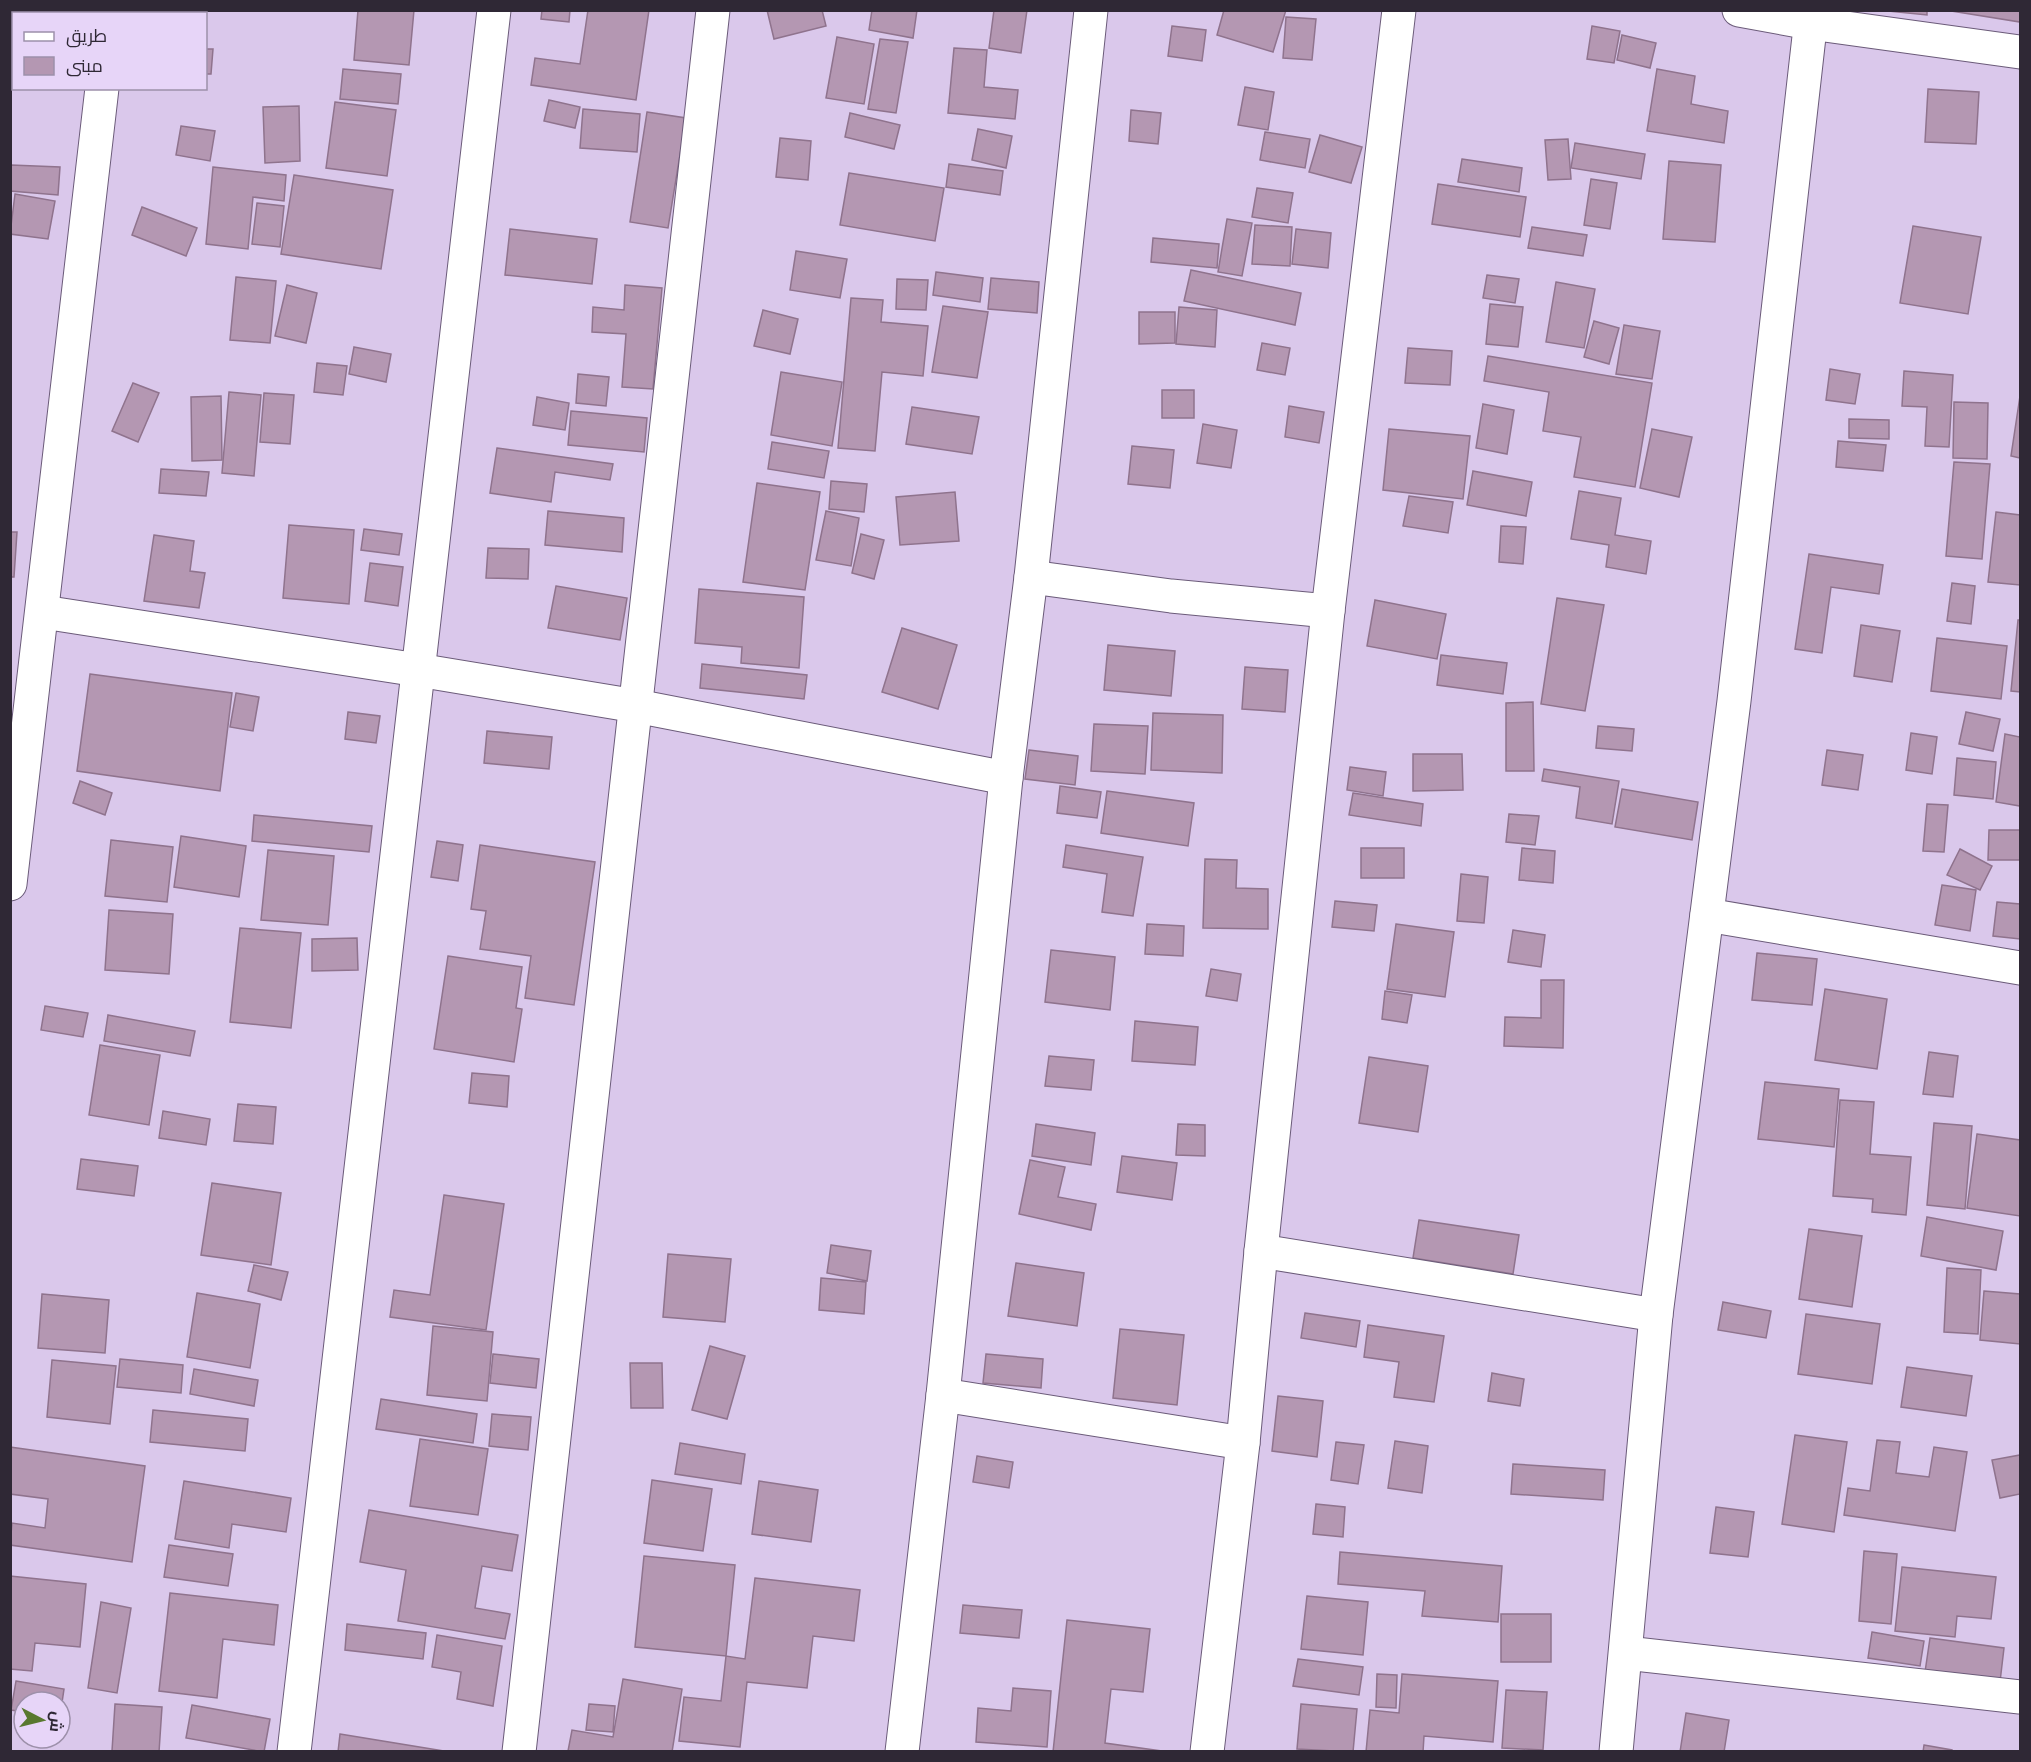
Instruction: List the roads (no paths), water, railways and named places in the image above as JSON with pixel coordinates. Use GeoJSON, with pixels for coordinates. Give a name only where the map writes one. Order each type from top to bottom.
{"type":"FeatureCollection","features":[{"type":"Feature","properties":{"kind":"street"},"geometry":{"type":"LineString","coordinates":[[294,1752],[494,10]]}},
{"type":"Feature","properties":{"kind":"street"},"geometry":{"type":"LineString","coordinates":[[519,1752],[713,10]]}},
{"type":"Feature","properties":{"kind":"street"},"geometry":{"type":"LineString","coordinates":[[902,1752],[943,1395],[1006,778],[1031,578],[1091,10]]}},
{"type":"Feature","properties":{"kind":"street"},"geometry":{"type":"LineString","coordinates":[[1207,1752],[1243,1443],[1328,611],[1399,10]]}},
{"type":"Feature","properties":{"kind":"street"},"geometry":{"type":"LineString","coordinates":[[1739,10],[1811,17],[2020,52]]}},
{"type":"Feature","properties":{"kind":"street"},"geometry":{"type":"LineString","coordinates":[[1616,1752],[1656,1315],[1734,701],[1811,17]]}},
{"type":"Feature","properties":{"kind":"street"},"geometry":{"type":"LineString","coordinates":[[10,884],[102,90]]}},
{"type":"Feature","properties":{"kind":"street"},"geometry":{"type":"LineString","coordinates":[[1031,578],[1172,596],[1328,611]]}},
{"type":"Feature","properties":{"kind":"street"},"geometry":{"type":"LineString","coordinates":[[43,612],[636,706],[1006,778]]}},
{"type":"Feature","properties":{"kind":"street"},"geometry":{"type":"LineString","coordinates":[[1707,915],[2020,968]]}},
{"type":"Feature","properties":{"kind":"street"},"geometry":{"type":"LineString","coordinates":[[1261,1251],[1656,1315]]}},
{"type":"Feature","properties":{"kind":"street"},"geometry":{"type":"LineString","coordinates":[[943,1395],[1243,1443]]}},
{"type":"Feature","properties":{"kind":"street"},"geometry":{"type":"LineString","coordinates":[[1626,1653],[2020,1697]]}}]}
